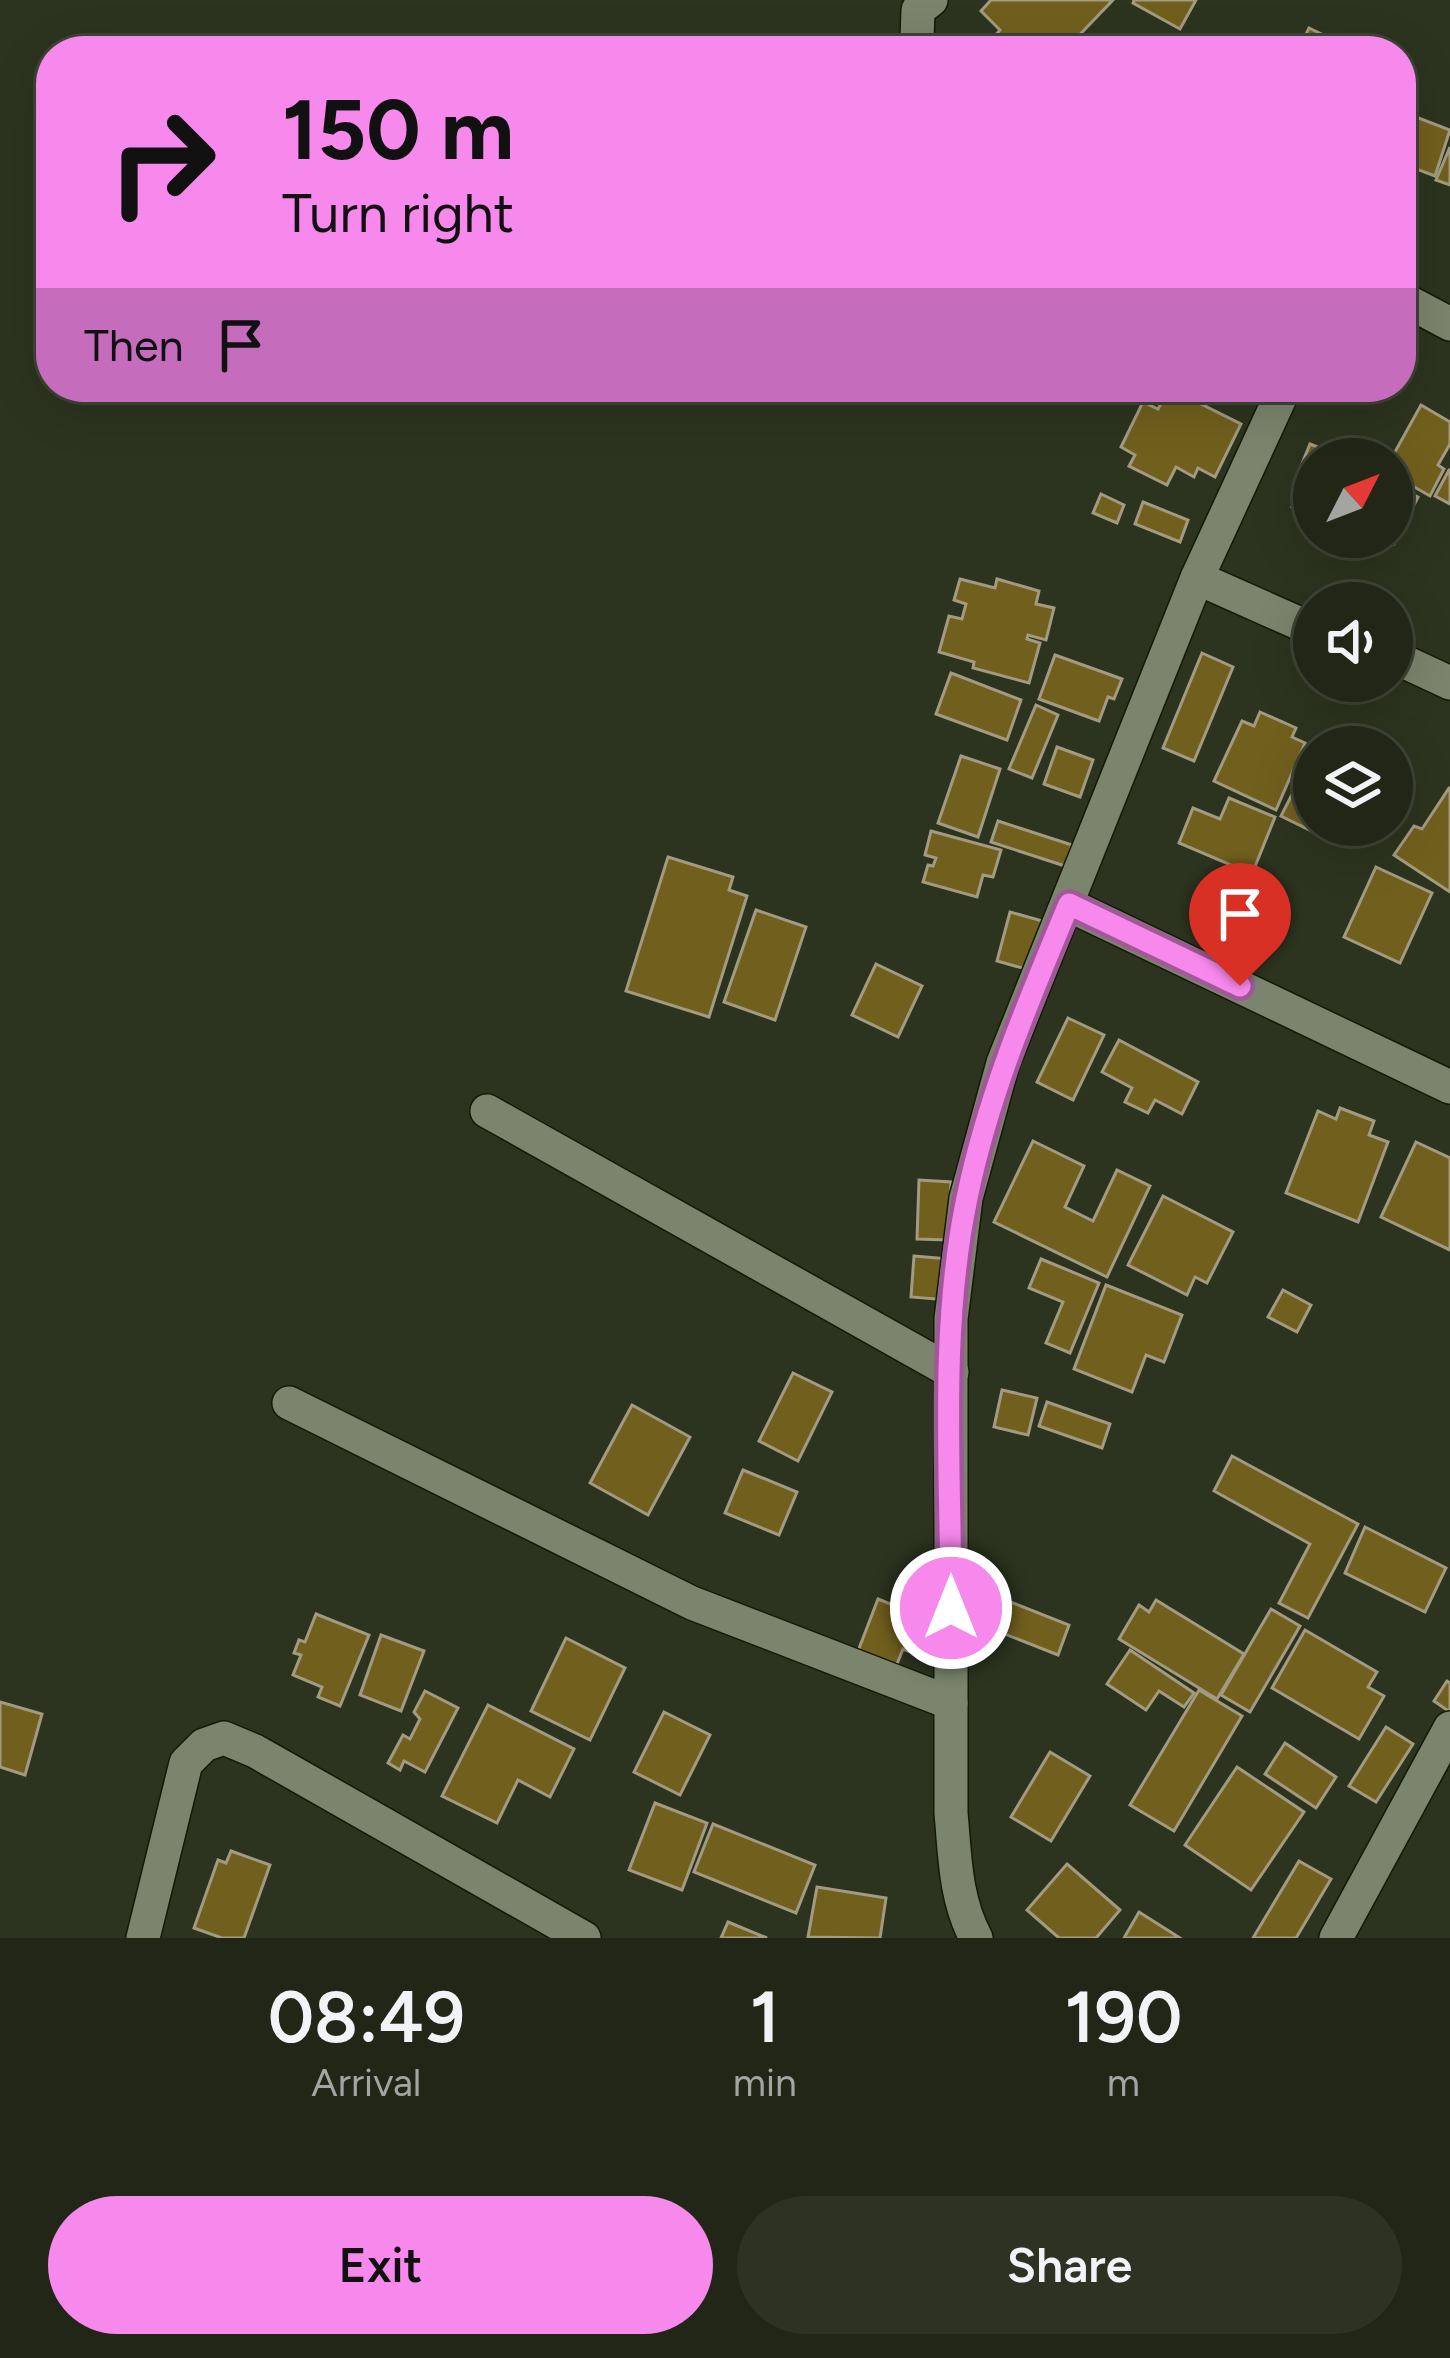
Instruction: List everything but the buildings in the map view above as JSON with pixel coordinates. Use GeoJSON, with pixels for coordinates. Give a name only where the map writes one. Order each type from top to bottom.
{"type":"FeatureCollection","features":[{"type":"Feature","properties":{"kind":"street"},"geometry":{"type":"LineString","coordinates":[[916,36],[919,10],[931,0]]}},
{"type":"Feature","properties":{"kind":"street"},"geometry":{"type":"LineString","coordinates":[[1416,306],[1450,324]]}},
{"type":"Feature","properties":{"kind":"street"},"geometry":{"type":"LineString","coordinates":[[976,1938],[957,1883],[951,1813],[951,1319],[966,1198],[1003,1063],[1197,578],[1278,402]]}},
{"type":"Feature","properties":{"kind":"street"},"geometry":{"type":"LineString","coordinates":[[1197,578],[1293,621]]}},
{"type":"Feature","properties":{"kind":"street"},"geometry":{"type":"LineString","coordinates":[[1413,666],[1450,683]]}},
{"type":"Feature","properties":{"kind":"street"},"geometry":{"type":"LineString","coordinates":[[1069,904],[1450,1088]]}},
{"type":"Feature","properties":{"kind":"street"},"geometry":{"type":"LineString","coordinates":[[487,1111],[952,1372]]}},
{"type":"Feature","properties":{"kind":"street"},"geometry":{"type":"LineString","coordinates":[[289,1403],[692,1604],[951,1703]]}},
{"type":"Feature","properties":{"kind":"street"},"geometry":{"type":"LineString","coordinates":[[1336,1938],[1450,1728]]}},
{"type":"Feature","properties":{"kind":"street"},"geometry":{"type":"LineString","coordinates":[[142,1938],[186,1763],[204,1745],[224,1738],[255,1751],[584,1938]]}},
{"type":"Feature","properties":{"kind":"route"},"geometry":{"type":"LineString","coordinates":[[951,1608],[951,1319],[966,1198],[1003,1063],[1069,904],[1240,986]]}}]}
